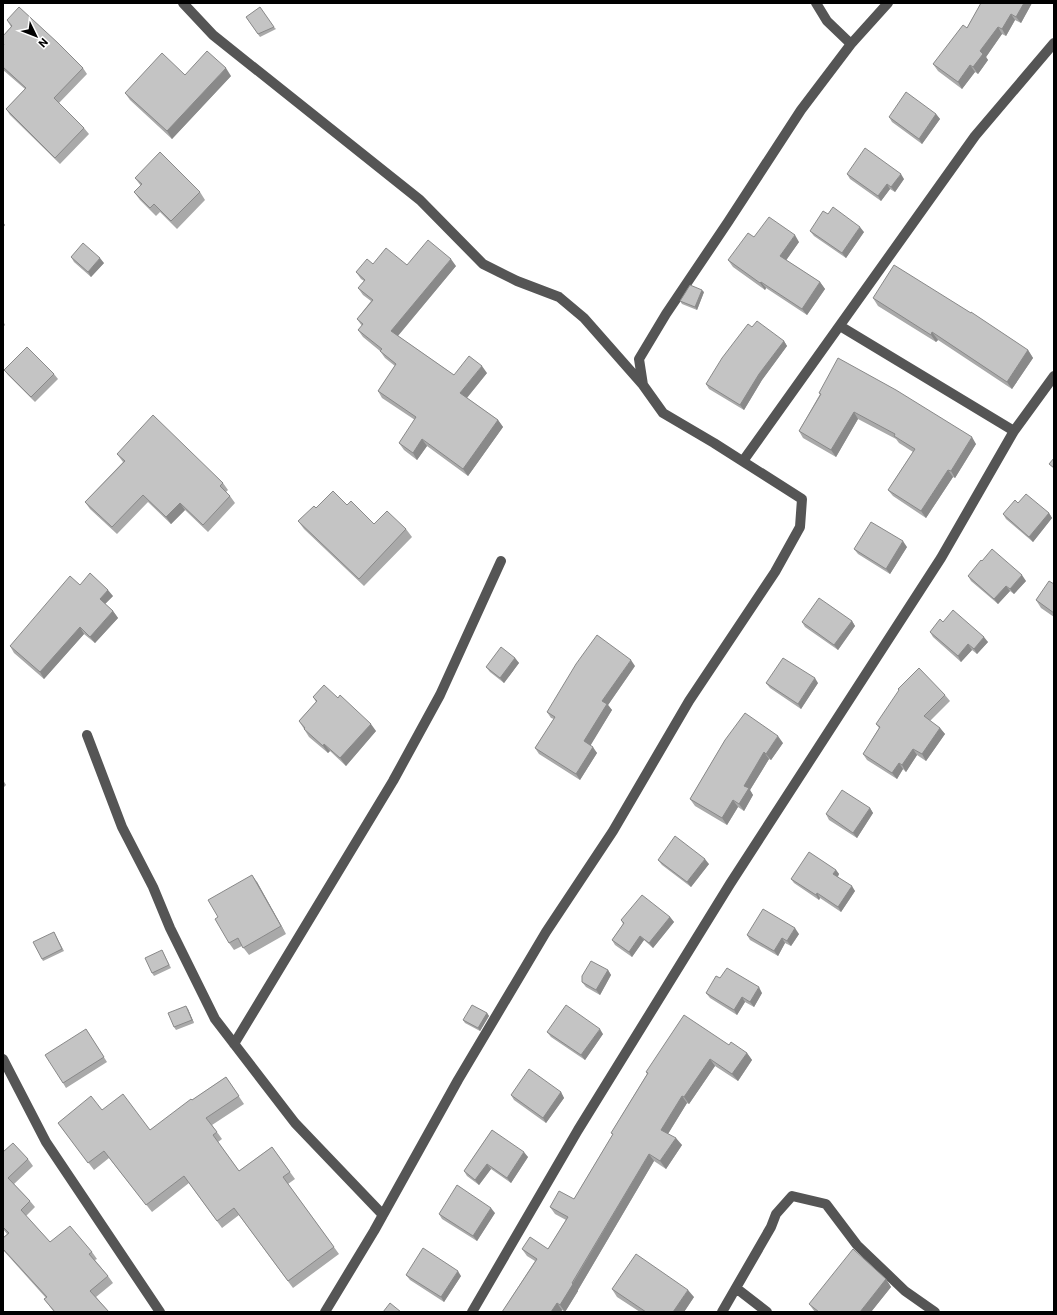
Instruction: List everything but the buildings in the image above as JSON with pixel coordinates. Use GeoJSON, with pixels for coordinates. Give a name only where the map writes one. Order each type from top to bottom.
{"type":"FeatureCollection","features":[{"type":"Feature","properties":{"kind":"street"},"geometry":{"type":"LineString","coordinates":[[183,3],[213,35],[420,200],[483,264],[517,281],[559,297],[574,309],[584,318],[643,386],[663,413],[743,461],[802,499],[800,527],[775,572],[689,701],[614,831],[546,932],[458,1080],[383,1215],[325,1312]]}},
{"type":"Feature","properties":{"kind":"street"},"geometry":{"type":"LineString","coordinates":[[816,3],[827,21],[851,44]]}},
{"type":"Feature","properties":{"kind":"street"},"geometry":{"type":"LineString","coordinates":[[643,386],[639,359],[666,314],[801,110],[851,44],[888,3]]}},
{"type":"Feature","properties":{"kind":"street"},"geometry":{"type":"LineString","coordinates":[[743,461],[975,136],[1054,43]]}},
{"type":"Feature","properties":{"kind":"street"},"geometry":{"type":"LineString","coordinates":[[840,326],[1014,431]]}},
{"type":"Feature","properties":{"kind":"street"},"geometry":{"type":"LineString","coordinates":[[472,1312],[578,1130],[726,890],[941,558],[1014,431],[1054,376]]}},
{"type":"Feature","properties":{"kind":"street"},"geometry":{"type":"LineString","coordinates":[[234,1044],[392,781],[440,695],[501,561]]}},
{"type":"Feature","properties":{"kind":"street"},"geometry":{"type":"LineString","coordinates":[[87,735],[122,827],[153,887],[170,928],[215,1019],[295,1122],[383,1215]]}},
{"type":"Feature","properties":{"kind":"street"},"geometry":{"type":"LineString","coordinates":[[3,1059],[46,1142],[160,1312]]}},
{"type":"Feature","properties":{"kind":"street"},"geometry":{"type":"LineString","coordinates":[[722,1312],[771,1227],[776,1214],[792,1196],[826,1204],[857,1245],[905,1291],[936,1312]]}},
{"type":"Feature","properties":{"kind":"street"},"geometry":{"type":"LineString","coordinates":[[736,1288],[767,1312]]}}]}
